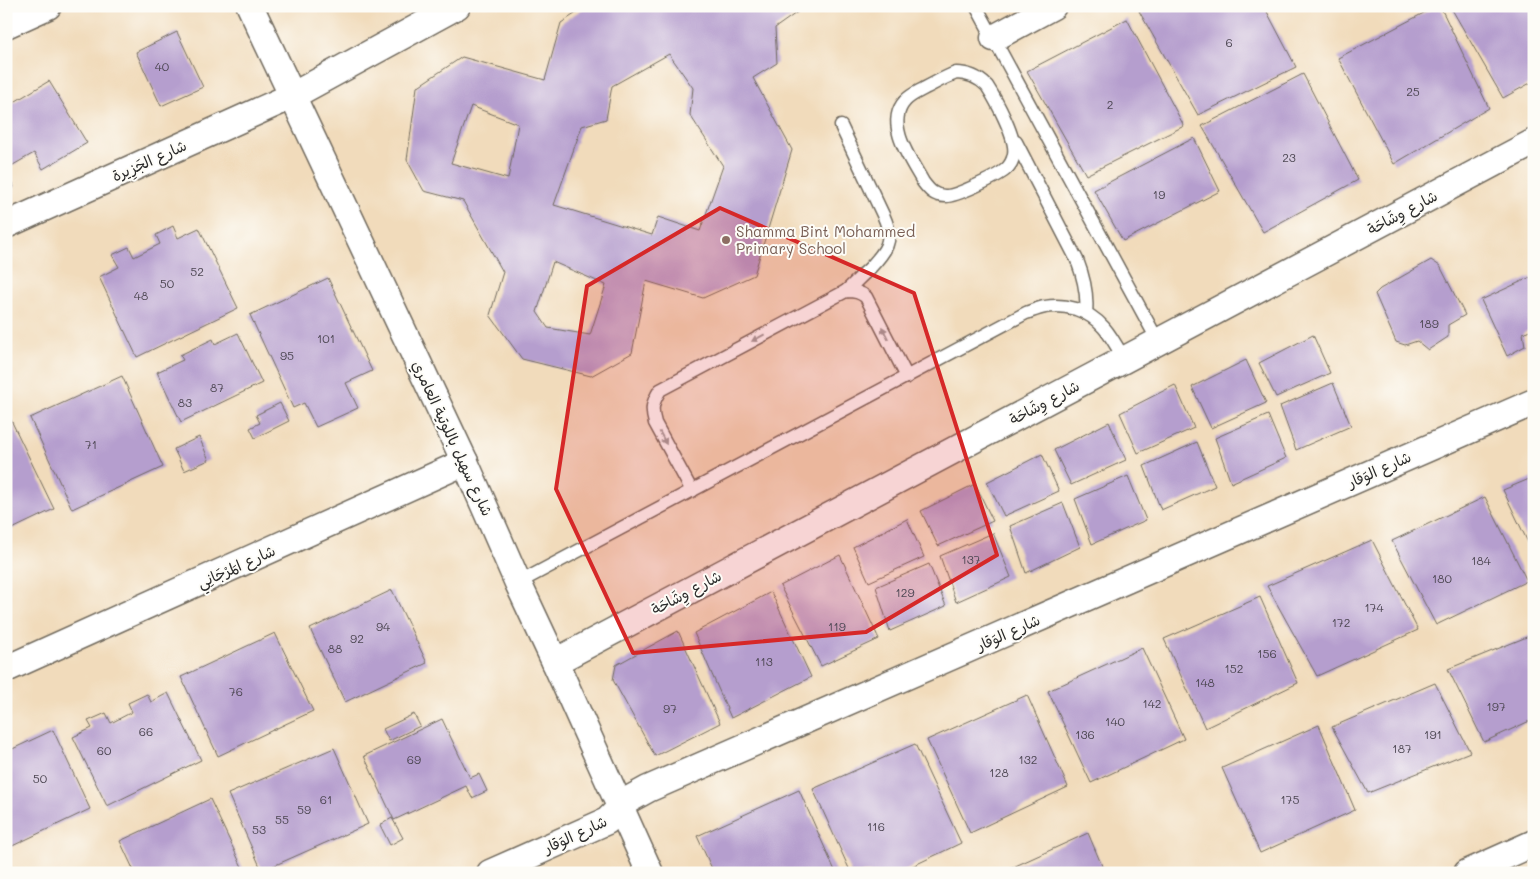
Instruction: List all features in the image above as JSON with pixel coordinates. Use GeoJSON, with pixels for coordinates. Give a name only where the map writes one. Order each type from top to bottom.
{"type":"FeatureCollection","features":[{"type":"Feature","properties":{"kind":"street"},"geometry":{"type":"LineString","coordinates":[[6,24],[48,6]]}},
{"type":"Feature","properties":{"kind":"street","name":"شارع سهيل باللوتية العامري"},"geometry":{"type":"LineString","coordinates":[[250,6],[465,462],[650,873]]}},
{"type":"Feature","properties":{"kind":"street","name":"شارع الجَزِيرة"},"geometry":{"type":"LineString","coordinates":[[6,225],[292,96],[457,6]]}},
{"type":"Feature","properties":{"kind":"street"},"geometry":{"type":"LineString","coordinates":[[994,38],[1053,6]]}},
{"type":"Feature","properties":{"kind":"street","name":"شارع وِشَاحَة"},"geometry":{"type":"LineString","coordinates":[[555,662],[1534,142]]}},
{"type":"Feature","properties":{"kind":"street","name":"شارع الوَقار"},"geometry":{"type":"LineString","coordinates":[[490,873],[600,825],[613,816],[628,800],[648,789],[1534,402]]}},
{"type":"Feature","properties":{"kind":"street","name":"شارع المَرْجَانِي"},"geometry":{"type":"LineString","coordinates":[[6,669],[465,462]]}},
{"type":"Feature","properties":{"kind":"street"},"geometry":{"type":"LineString","coordinates":[[1466,873],[1534,843]]}},
{"type":"Feature","properties":{"kind":"lane"},"geometry":{"type":"LineString","coordinates":[[976,6],[1158,341]]}},
{"type":"Feature","properties":{"kind":"lane"},"geometry":{"type":"LineString","coordinates":[[1012,134],[1015,152],[1012,161],[1006,169],[952,196],[943,196],[934,194],[923,182],[899,136],[896,126],[897,116],[900,107],[913,94],[956,73],[974,76],[987,86],[1012,134],[1077,260],[1083,275],[1086,291],[1086,313]]}},
{"type":"Feature","properties":{"kind":"lane"},"geometry":{"type":"LineString","coordinates":[[692,491],[655,423],[653,400],[660,390],[846,291],[881,256],[886,248],[889,231],[884,216],[841,126]]}},
{"type":"Feature","properties":{"kind":"lane"},"geometry":{"type":"LineString","coordinates":[[846,291],[861,293],[866,297],[907,377]]}},
{"type":"Feature","properties":{"kind":"lane"},"geometry":{"type":"LineString","coordinates":[[518,583],[1026,314],[1046,307],[1067,306],[1086,313],[1100,323],[1111,336],[1124,359]]}},
{"type":"Feature","properties":{"kind":"highlighted area"},"geometry":{"type":"Polygon","coordinates":[[[720,208],[914,293],[997,555],[866,632],[633,653],[556,489],[587,286],[720,208]]]}},
{"type":"Feature","properties":{"kind":"building"},"geometry":{"type":"Polygon","coordinates":[[[587,6],[806,6],[775,28],[777,63],[753,78],[792,150],[754,275],[703,298],[646,281],[632,353],[591,376],[522,359],[490,315],[503,272],[463,201],[424,191],[407,160],[417,87],[462,57],[545,80],[561,23],[587,6]],[[669,54],[612,86],[606,119],[582,126],[554,205],[652,235],[658,217],[700,231],[723,166],[690,115],[693,88],[669,54]],[[471,106],[451,163],[508,179],[518,124],[471,106]],[[553,262],[537,312],[548,328],[590,335],[606,285],[553,262]]]}},
{"type":"Feature","properties":{"kind":"building"},"geometry":{"type":"Polygon","coordinates":[[[1149,6],[1264,6],[1296,67],[1198,115],[1139,11],[1149,6]]]}},
{"type":"Feature","properties":{"kind":"building"},"geometry":{"type":"Polygon","coordinates":[[[1440,6],[1489,108],[1394,164],[1338,58],[1440,6]]]}},
{"type":"Feature","properties":{"kind":"building"},"geometry":{"type":"Polygon","coordinates":[[[1450,6],[1534,6],[1534,81],[1503,98],[1450,6]]]}},
{"type":"Feature","properties":{"kind":"building"},"geometry":{"type":"Polygon","coordinates":[[[1127,19],[1184,126],[1086,175],[1027,71],[1127,19]]]}},
{"type":"Feature","properties":{"kind":"building"},"geometry":{"type":"Polygon","coordinates":[[[177,32],[203,87],[161,106],[136,52],[177,32]]]}},
{"type":"Feature","properties":{"kind":"building"},"geometry":{"type":"Polygon","coordinates":[[[1303,74],[1358,180],[1263,232],[1202,126],[1303,74]]]}},
{"type":"Feature","properties":{"kind":"building"},"geometry":{"type":"Polygon","coordinates":[[[49,81],[87,143],[43,169],[34,153],[6,169],[6,107],[49,81]]]}},
{"type":"Feature","properties":{"kind":"building"},"geometry":{"type":"Polygon","coordinates":[[[1194,138],[1220,191],[1123,241],[1094,190],[1194,138]]]}},
{"type":"Feature","properties":{"kind":"building"},"geometry":{"type":"Polygon","coordinates":[[[6,172],[14,187],[6,191],[6,172]]]}},
{"type":"Feature","properties":{"kind":"building"},"geometry":{"type":"Polygon","coordinates":[[[173,226],[178,238],[199,228],[238,308],[137,357],[99,277],[119,267],[112,255],[129,247],[134,257],[160,244],[156,235],[173,226]]]}},
{"type":"Feature","properties":{"kind":"building"},"geometry":{"type":"Polygon","coordinates":[[[1431,260],[1440,266],[1465,315],[1448,325],[1448,337],[1428,350],[1417,341],[1405,345],[1396,342],[1375,294],[1380,289],[1431,260]]]}},
{"type":"Feature","properties":{"kind":"building"},"geometry":{"type":"Polygon","coordinates":[[[1531,277],[1534,282],[1534,328],[1523,333],[1525,346],[1507,356],[1481,300],[1531,277]]]}},
{"type":"Feature","properties":{"kind":"building"},"geometry":{"type":"Polygon","coordinates":[[[328,278],[372,371],[346,383],[358,408],[316,427],[304,403],[293,408],[250,315],[328,278]]]}},
{"type":"Feature","properties":{"kind":"building"},"geometry":{"type":"Polygon","coordinates":[[[238,333],[262,383],[181,422],[157,372],[183,360],[180,355],[213,339],[215,344],[238,333]]]}},
{"type":"Feature","properties":{"kind":"building"},"geometry":{"type":"Polygon","coordinates":[[[1313,335],[1330,373],[1276,397],[1259,363],[1313,335]]]}},
{"type":"Feature","properties":{"kind":"building"},"geometry":{"type":"Polygon","coordinates":[[[1246,360],[1266,403],[1211,428],[1192,387],[1246,360]]]}},
{"type":"Feature","properties":{"kind":"building"},"geometry":{"type":"Polygon","coordinates":[[[122,376],[163,467],[72,509],[30,418],[122,376]]]}},
{"type":"Feature","properties":{"kind":"building"},"geometry":{"type":"Polygon","coordinates":[[[1333,383],[1351,426],[1296,450],[1280,406],[1333,383]]]}},
{"type":"Feature","properties":{"kind":"building"},"geometry":{"type":"Polygon","coordinates":[[[1175,385],[1194,428],[1138,453],[1120,413],[1175,385]]]}},
{"type":"Feature","properties":{"kind":"building"},"geometry":{"type":"Polygon","coordinates":[[[280,403],[289,421],[255,438],[250,428],[260,423],[256,415],[280,403]]]}},
{"type":"Feature","properties":{"kind":"building"},"geometry":{"type":"Polygon","coordinates":[[[1268,415],[1286,458],[1231,483],[1215,438],[1268,415]]]}},
{"type":"Feature","properties":{"kind":"building"},"geometry":{"type":"Polygon","coordinates":[[[10,418],[54,509],[6,532],[6,420],[10,418]]]}},
{"type":"Feature","properties":{"kind":"building"},"geometry":{"type":"Polygon","coordinates":[[[1109,422],[1126,460],[1071,485],[1054,450],[1109,422]]]}},
{"type":"Feature","properties":{"kind":"building"},"geometry":{"type":"Polygon","coordinates":[[[199,437],[209,460],[184,471],[174,449],[199,437]]]}},
{"type":"Feature","properties":{"kind":"building"},"geometry":{"type":"Polygon","coordinates":[[[1197,442],[1215,486],[1161,510],[1144,466],[1197,442]]]}},
{"type":"Feature","properties":{"kind":"building"},"geometry":{"type":"Polygon","coordinates":[[[1042,454],[1059,491],[1004,516],[987,482],[1042,454]]]}},
{"type":"Feature","properties":{"kind":"building"},"geometry":{"type":"Polygon","coordinates":[[[1128,476],[1146,520],[1092,544],[1075,499],[1128,476]]]}},
{"type":"Feature","properties":{"kind":"building"},"geometry":{"type":"Polygon","coordinates":[[[1534,477],[1534,555],[1503,490],[1534,477]]]}},
{"type":"Feature","properties":{"kind":"building"},"geometry":{"type":"Polygon","coordinates":[[[975,484],[993,521],[938,546],[921,511],[975,484]]]}},
{"type":"Feature","properties":{"kind":"building"},"geometry":{"type":"Polygon","coordinates":[[[1485,497],[1527,581],[1436,625],[1392,541],[1485,497]]]}},
{"type":"Feature","properties":{"kind":"building"},"geometry":{"type":"Polygon","coordinates":[[[1063,503],[1080,547],[1026,573],[1010,526],[1063,503]]]}},
{"type":"Feature","properties":{"kind":"building"},"geometry":{"type":"Polygon","coordinates":[[[907,519],[924,557],[869,582],[853,547],[907,519]]]}},
{"type":"Feature","properties":{"kind":"building"},"geometry":{"type":"Polygon","coordinates":[[[993,533],[1011,577],[956,602],[940,556],[993,533]]]}},
{"type":"Feature","properties":{"kind":"building"},"geometry":{"type":"Polygon","coordinates":[[[1372,540],[1418,630],[1317,676],[1267,586],[1372,540]]]}},
{"type":"Feature","properties":{"kind":"building"},"geometry":{"type":"Polygon","coordinates":[[[840,555],[879,639],[821,666],[780,586],[840,555]]]}},
{"type":"Feature","properties":{"kind":"building"},"geometry":{"type":"Polygon","coordinates":[[[929,564],[946,606],[890,631],[876,587],[929,564]]]}},
{"type":"Feature","properties":{"kind":"building"},"geometry":{"type":"Polygon","coordinates":[[[392,590],[427,663],[345,702],[310,629],[392,590]]]}},
{"type":"Feature","properties":{"kind":"building"},"geometry":{"type":"Polygon","coordinates":[[[771,592],[811,677],[731,718],[694,633],[771,592]]]}},
{"type":"Feature","properties":{"kind":"building"},"geometry":{"type":"Polygon","coordinates":[[[1260,597],[1298,683],[1205,728],[1164,639],[1260,597]]]}},
{"type":"Feature","properties":{"kind":"building"},"geometry":{"type":"Polygon","coordinates":[[[678,631],[720,723],[655,756],[613,680],[616,665],[678,631]]]}},
{"type":"Feature","properties":{"kind":"building"},"geometry":{"type":"Polygon","coordinates":[[[275,633],[313,711],[218,756],[181,677],[275,633]]]}},
{"type":"Feature","properties":{"kind":"building"},"geometry":{"type":"Polygon","coordinates":[[[1534,634],[1534,719],[1484,742],[1448,669],[1534,634]]]}},
{"type":"Feature","properties":{"kind":"building"},"geometry":{"type":"Polygon","coordinates":[[[1142,648],[1184,739],[1091,783],[1048,691],[1142,648]]]}},
{"type":"Feature","properties":{"kind":"building"},"geometry":{"type":"Polygon","coordinates":[[[1435,683],[1470,752],[1368,793],[1332,727],[1435,683]]]}},
{"type":"Feature","properties":{"kind":"building"},"geometry":{"type":"Polygon","coordinates":[[[168,693],[201,760],[107,806],[73,737],[92,728],[88,721],[106,713],[111,723],[132,712],[128,703],[147,694],[151,702],[168,693]]]}},
{"type":"Feature","properties":{"kind":"building"},"geometry":{"type":"Polygon","coordinates":[[[1027,695],[1068,787],[970,833],[927,740],[1027,695]]]}},
{"type":"Feature","properties":{"kind":"building"},"geometry":{"type":"Polygon","coordinates":[[[414,714],[420,726],[389,741],[383,729],[414,714]]]}},
{"type":"Feature","properties":{"kind":"building"},"geometry":{"type":"Polygon","coordinates":[[[442,719],[470,778],[479,774],[487,791],[472,798],[466,786],[394,820],[364,756],[442,719]]]}},
{"type":"Feature","properties":{"kind":"building"},"geometry":{"type":"Polygon","coordinates":[[[1319,725],[1355,810],[1260,853],[1222,768],[1319,725]]]}},
{"type":"Feature","properties":{"kind":"building"},"geometry":{"type":"Polygon","coordinates":[[[53,730],[90,809],[6,849],[6,752],[53,730]]]}},
{"type":"Feature","properties":{"kind":"building"},"geometry":{"type":"Polygon","coordinates":[[[915,744],[961,843],[898,873],[851,873],[813,789],[915,744]]]}},
{"type":"Feature","properties":{"kind":"building"},"geometry":{"type":"Polygon","coordinates":[[[334,748],[368,824],[262,871],[228,794],[334,748]]]}},
{"type":"Feature","properties":{"kind":"building"},"geometry":{"type":"Polygon","coordinates":[[[799,790],[836,873],[714,873],[697,836],[799,790]]]}},
{"type":"Feature","properties":{"kind":"building"},"geometry":{"type":"Polygon","coordinates":[[[210,799],[243,869],[236,873],[135,873],[120,841],[210,799]]]}},
{"type":"Feature","properties":{"kind":"building"},"geometry":{"type":"Polygon","coordinates":[[[392,818],[403,838],[390,845],[380,825],[392,818]]]}},
{"type":"Feature","properties":{"kind":"building"},"geometry":{"type":"Polygon","coordinates":[[[1088,833],[1105,873],[1000,873],[1088,833]]]}},
{"type":"Feature","properties":{"kind":"place","name":"Shamma Bint Mohammed Primary School"},"geometry":{"type":"Point","coordinates":[726,240]}}]}
